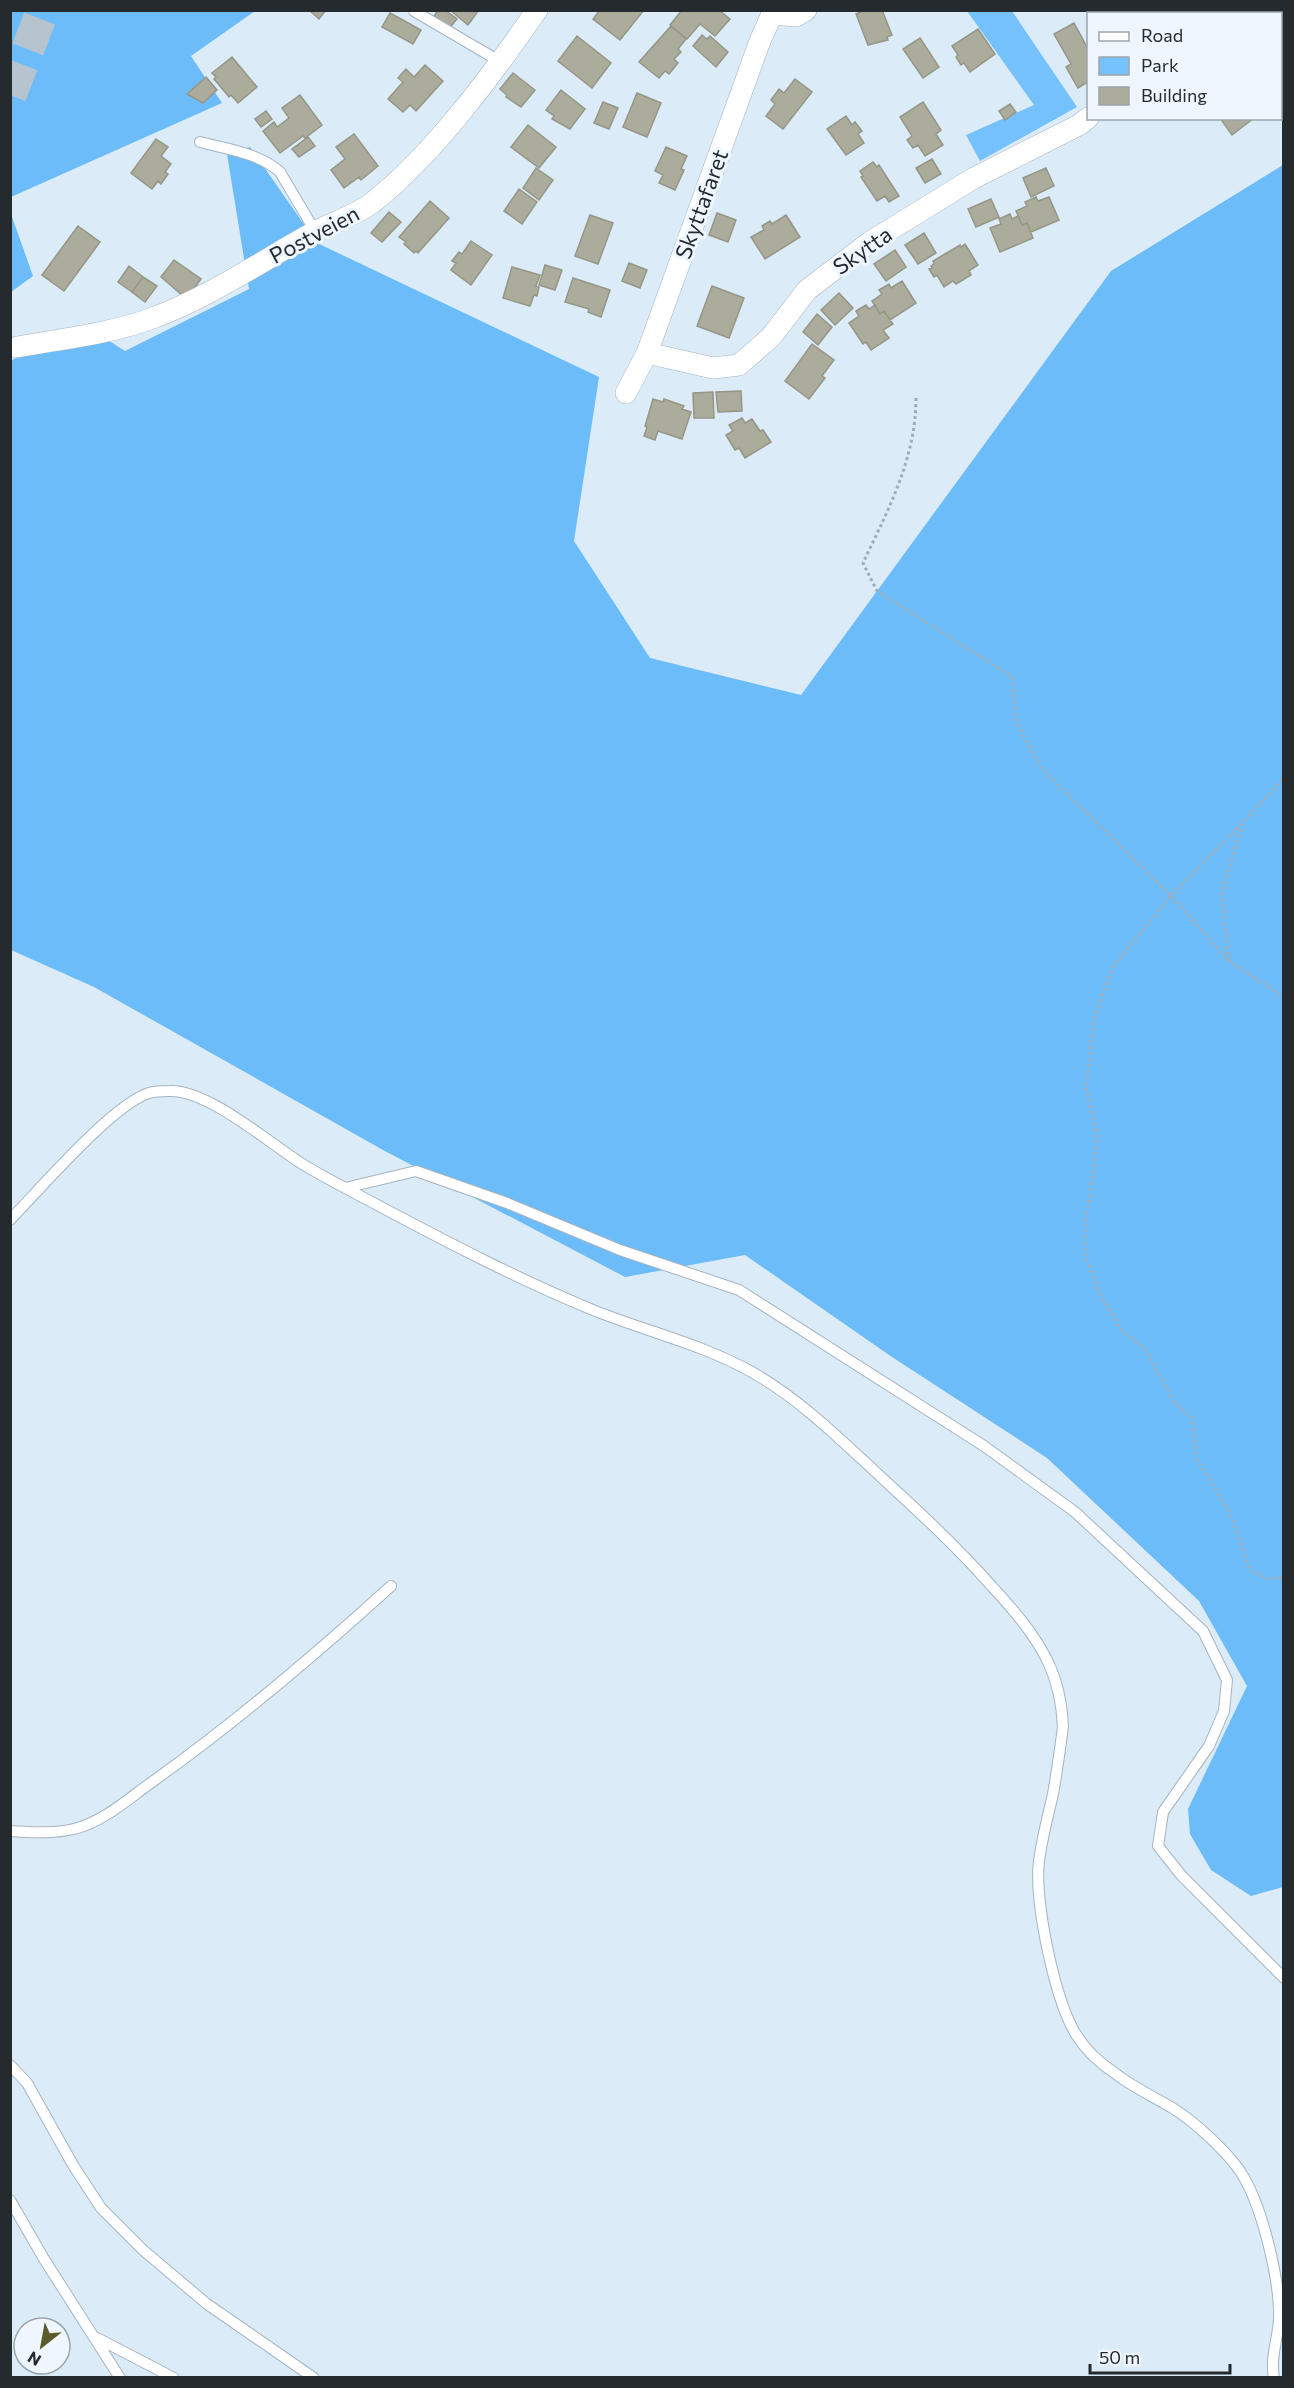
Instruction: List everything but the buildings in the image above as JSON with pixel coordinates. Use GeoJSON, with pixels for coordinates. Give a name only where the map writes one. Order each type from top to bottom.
{"type":"FeatureCollection","features":[{"type":"Feature","properties":{"kind":"street","name":"Postveien"},"geometry":{"type":"LineString","coordinates":[[17,347],[102,332],[150,319],[200,297],[315,231],[369,205],[429,149],[501,62],[537,10]]}},
{"type":"Feature","properties":{"kind":"street","name":"Skyttafaret"},"geometry":{"type":"LineString","coordinates":[[626,393],[647,353],[771,12],[795,16],[806,10]]}},
{"type":"Feature","properties":{"kind":"street","name":"Skytta"},"geometry":{"type":"LineString","coordinates":[[647,353],[713,368],[739,365],[771,337],[807,290],[870,242],[974,178],[1087,119]]}},
{"type":"Feature","properties":{"kind":"lane"},"geometry":{"type":"LineString","coordinates":[[414,11],[501,62]]}},
{"type":"Feature","properties":{"kind":"lane"},"geometry":{"type":"LineString","coordinates":[[200,142],[249,155],[273,166],[280,172],[315,231]]}},
{"type":"Feature","properties":{"kind":"lane"},"geometry":{"type":"LineString","coordinates":[[10,1220],[116,1114],[135,1100],[151,1092],[175,1090],[195,1095],[214,1105],[303,1164],[488,1263],[553,1294],[627,1324],[716,1354],[752,1372],[788,1395],[949,1539],[1028,1629],[1047,1660],[1058,1685],[1063,1727],[1039,1861],[1038,1888],[1042,1925],[1063,2005],[1077,2036],[1095,2059],[1117,2076],[1176,2110],[1215,2144],[1239,2170],[1252,2194],[1276,2272],[1280,2296],[1279,2323],[1272,2368],[1274,2378]]}},
{"type":"Feature","properties":{"kind":"lane"},"geometry":{"type":"LineString","coordinates":[[345,1188],[417,1171],[507,1203],[620,1250],[740,1290],[984,1446],[1075,1512],[1203,1631],[1227,1680],[1224,1711],[1209,1746],[1163,1812],[1158,1846],[1181,1875],[1284,1978]]}},
{"type":"Feature","properties":{"kind":"lane"},"geometry":{"type":"LineString","coordinates":[[10,1831],[44,1832],[75,1829],[105,1815],[216,1736],[322,1649],[391,1586]]}},
{"type":"Feature","properties":{"kind":"lane"},"geometry":{"type":"LineString","coordinates":[[10,2065],[27,2084],[73,2165],[101,2208],[143,2250],[207,2304],[314,2378]]}},
{"type":"Feature","properties":{"kind":"lane"},"geometry":{"type":"LineString","coordinates":[[10,2200],[120,2378]]}},
{"type":"Feature","properties":{"kind":"lane"},"geometry":{"type":"LineString","coordinates":[[94,2337],[174,2378]]}},
{"type":"Feature","properties":{"kind":"path"},"geometry":{"type":"LineString","coordinates":[[916,398],[916,425],[900,484],[863,563],[877,591],[1012,677],[1016,722],[1042,770],[1171,896],[1229,961],[1284,997]]}},
{"type":"Feature","properties":{"kind":"path"},"geometry":{"type":"LineString","coordinates":[[1284,778],[1171,896],[1112,968],[1094,1020],[1086,1089],[1097,1134],[1085,1224],[1085,1255],[1101,1296],[1122,1330],[1145,1349],[1175,1404],[1192,1418],[1197,1459],[1230,1513],[1250,1570],[1268,1579],[1284,1577]]}},
{"type":"Feature","properties":{"kind":"path"},"geometry":{"type":"LineString","coordinates":[[1229,961],[1222,893],[1242,824]]}},
{"type":"Feature","properties":{"kind":"green space"},"geometry":{"type":"Polygon","coordinates":[[[967,11],[1012,11],[1077,107],[980,161],[966,135],[1034,105],[967,11]]]}},
{"type":"Feature","properties":{"kind":"shaded area"},"geometry":{"type":"Polygon","coordinates":[[[11,11],[255,11],[191,56],[222,103],[11,197],[11,11]]]}},
{"type":"Feature","properties":{"kind":"shaded area"},"geometry":{"type":"Polygon","coordinates":[[[250,147],[317,243],[599,377],[574,541],[650,658],[801,695],[1111,271],[1283,165],[1283,1887],[1251,1896],[1211,1870],[1190,1834],[1188,1809],[1247,1686],[1199,1601],[1047,1458],[892,1357],[745,1255],[625,1277],[383,1150],[94,987],[11,950],[11,361],[19,356],[100,335],[125,351],[249,289],[227,154],[250,147]]]}},
{"type":"Feature","properties":{"kind":"shaded area"},"geometry":{"type":"Polygon","coordinates":[[[11,214],[33,276],[10,292],[11,214]]]}},
{"type":"Feature","properties":{"kind":"tunnel"},"geometry":{"type":"LineString","coordinates":[[10,95],[43,10]]}}]}
